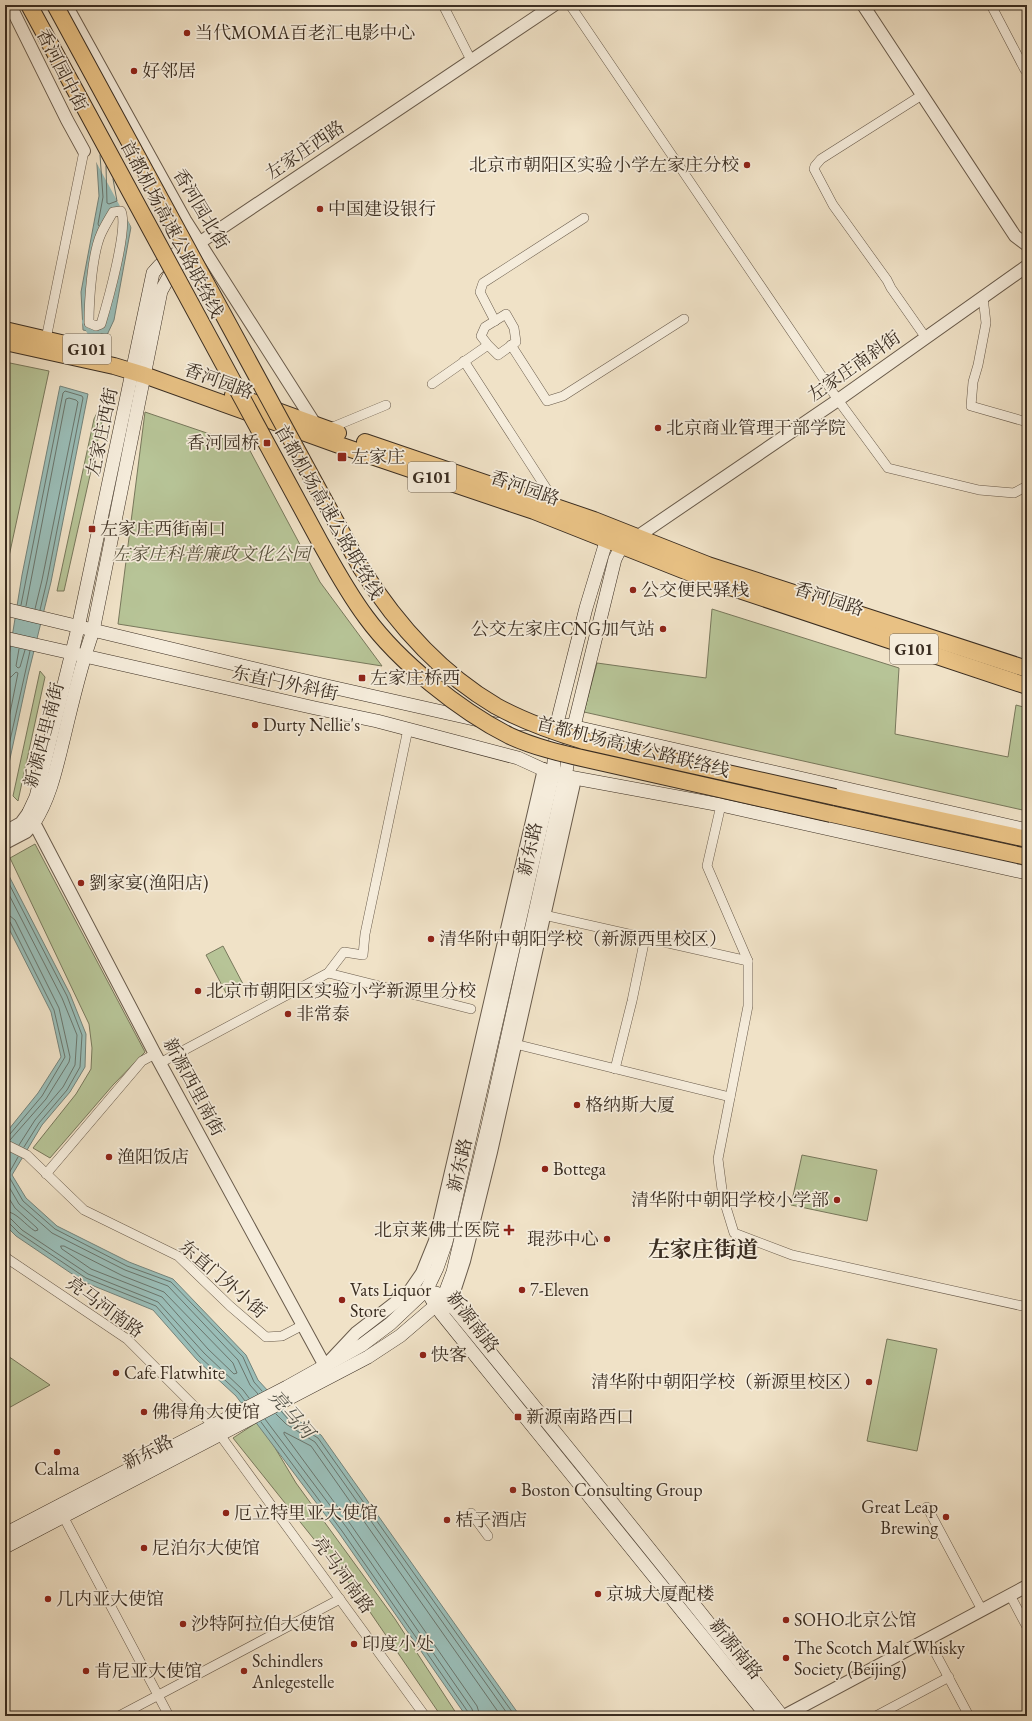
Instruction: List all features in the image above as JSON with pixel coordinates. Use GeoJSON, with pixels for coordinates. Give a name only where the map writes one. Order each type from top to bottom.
{"type":"FeatureCollection","features":[{"type":"Feature","properties":{"kind":"highway","name":"首都机场高速公路联络线"},"geometry":{"type":"LineString","coordinates":[[29,5],[335,569],[367,618],[408,664],[434,686],[471,712],[510,736],[547,749],[1027,857]]}},
{"type":"Feature","properties":{"kind":"highway","name":"首都机场高速公路联络线"},"geometry":{"type":"LineString","coordinates":[[55,5],[361,568],[381,600],[402,625],[431,655],[460,681],[496,706],[559,733],[584,741],[1027,839]]}},
{"type":"Feature","properties":{"kind":"highway","name":"香河园路"},"geometry":{"type":"LineString","coordinates":[[5,330],[140,368],[321,427],[545,503],[608,533],[621,546],[703,578],[1027,686]]}},
{"type":"Feature","properties":{"kind":"highway","name":"香河园路"},"geometry":{"type":"LineString","coordinates":[[5,342],[54,345]]}},
{"type":"Feature","properties":{"kind":"highway","name":"香河园路"},"geometry":{"type":"LineString","coordinates":[[140,368],[329,441],[534,511],[608,533],[638,536],[708,565],[1027,669]]}},
{"type":"Feature","properties":{"kind":"main road","name":"左家庄西路"},"geometry":{"type":"LineString","coordinates":[[140,368],[161,291],[171,274],[199,243]]}},
{"type":"Feature","properties":{"kind":"main road","name":"左家庄西街"},"geometry":{"type":"LineString","coordinates":[[71,653],[140,368]]}},
{"type":"Feature","properties":{"kind":"main road","name":"左家庄西街"},"geometry":{"type":"LineString","coordinates":[[84,656],[93,631],[140,368]]}},
{"type":"Feature","properties":{"kind":"main road"},"geometry":{"type":"LineString","coordinates":[[559,775],[557,723],[586,608],[608,533]]}},
{"type":"Feature","properties":{"kind":"main road","name":"新东路"},"geometry":{"type":"LineString","coordinates":[[290,1392],[325,1366],[362,1345],[390,1324],[427,1289],[437,1268],[446,1242],[559,775],[574,726],[614,559],[621,546]]}},
{"type":"Feature","properties":{"kind":"main road","name":"东直门外斜街"},"geometry":{"type":"LineString","coordinates":[[5,609],[78,628],[496,724],[557,723],[574,726],[1027,830]]}},
{"type":"Feature","properties":{"kind":"main road","name":"东直门外斜街"},"geometry":{"type":"LineString","coordinates":[[5,638],[408,729],[518,758],[559,775],[720,805],[1027,873]]}},
{"type":"Feature","properties":{"kind":"main road","name":"新源西里南街"},"geometry":{"type":"LineString","coordinates":[[27,822],[36,797],[71,653]]}},
{"type":"Feature","properties":{"kind":"main road","name":"新源西里南街"},"geometry":{"type":"LineString","coordinates":[[27,822],[42,811],[51,783],[84,656]]}},
{"type":"Feature","properties":{"kind":"main road","name":"新东路"},"geometry":{"type":"LineString","coordinates":[[5,1534],[290,1392],[368,1357],[442,1305],[459,1246],[486,1132],[559,775]]}},
{"type":"Feature","properties":{"kind":"main road","name":"新源南路"},"geometry":{"type":"LineString","coordinates":[[427,1289],[682,1589],[783,1716]]}},
{"type":"Feature","properties":{"kind":"main road","name":"新源南路"},"geometry":{"type":"LineString","coordinates":[[442,1305],[767,1716]]}},
{"type":"Feature","properties":{"kind":"main road","name":"新东路"},"geometry":{"type":"LineString","coordinates":[[5,1547],[216,1430]]}},
{"type":"Feature","properties":{"kind":"street","name":"香河园中街"},"geometry":{"type":"LineString","coordinates":[[10,5],[84,151]]}},
{"type":"Feature","properties":{"kind":"street","name":"香河园北街"},"geometry":{"type":"LineString","coordinates":[[66,5],[199,243],[321,427]]}},
{"type":"Feature","properties":{"kind":"street"},"geometry":{"type":"LineString","coordinates":[[443,5],[472,60]]}},
{"type":"Feature","properties":{"kind":"street","name":"左家庄西路"},"geometry":{"type":"LineString","coordinates":[[199,243],[554,5]]}},
{"type":"Feature","properties":{"kind":"street"},"geometry":{"type":"LineString","coordinates":[[570,5],[838,400],[888,468],[978,490],[1014,493],[1027,486]]}},
{"type":"Feature","properties":{"kind":"street"},"geometry":{"type":"LineString","coordinates":[[863,5],[1015,236],[1027,245]]}},
{"type":"Feature","properties":{"kind":"street"},"geometry":{"type":"LineString","coordinates":[[991,5],[1024,70],[1027,68]]}},
{"type":"Feature","properties":{"kind":"street"},"geometry":{"type":"LineString","coordinates":[[922,95],[821,159],[814,169],[837,211],[887,280],[926,338]]}},
{"type":"Feature","properties":{"kind":"street"},"geometry":{"type":"LineString","coordinates":[[54,345],[84,151]]}},
{"type":"Feature","properties":{"kind":"street"},"geometry":{"type":"LineString","coordinates":[[113,212],[121,212],[124,217],[121,241],[109,299],[101,324],[96,326],[89,323],[92,278],[101,234],[113,212]]}},
{"type":"Feature","properties":{"kind":"street"},"geometry":{"type":"LineString","coordinates":[[495,321],[480,292],[483,283],[584,218]]}},
{"type":"Feature","properties":{"kind":"street","name":"左家庄南斜街"},"geometry":{"type":"LineString","coordinates":[[621,546],[838,400],[1027,266]]}},
{"type":"Feature","properties":{"kind":"street"},"geometry":{"type":"LineString","coordinates":[[983,297],[986,322],[978,365],[973,382],[971,406],[1027,422]]}},
{"type":"Feature","properties":{"kind":"street"},"geometry":{"type":"LineString","coordinates":[[506,314],[514,328],[516,342],[498,355],[481,336],[485,328],[495,321],[506,314]]}},
{"type":"Feature","properties":{"kind":"street"},"geometry":{"type":"LineString","coordinates":[[511,345],[547,401],[563,396],[684,319]]}},
{"type":"Feature","properties":{"kind":"street"},"geometry":{"type":"LineString","coordinates":[[432,384],[488,345]]}},
{"type":"Feature","properties":{"kind":"street"},"geometry":{"type":"LineString","coordinates":[[464,361],[548,491],[545,503]]}},
{"type":"Feature","properties":{"kind":"street"},"geometry":{"type":"LineString","coordinates":[[321,427],[386,405]]}},
{"type":"Feature","properties":{"kind":"street"},"geometry":{"type":"LineString","coordinates":[[46,1174],[142,1061],[158,1058],[328,973],[344,952],[363,955],[365,934],[408,729]]}},
{"type":"Feature","properties":{"kind":"street"},"geometry":{"type":"LineString","coordinates":[[442,1305],[464,1261],[485,1179],[544,915],[559,775]]}},
{"type":"Feature","properties":{"kind":"street"},"geometry":{"type":"LineString","coordinates":[[325,1366],[356,1333],[409,1292],[422,1273],[435,1241],[559,775]]}},
{"type":"Feature","properties":{"kind":"street"},"geometry":{"type":"LineString","coordinates":[[720,805],[707,866],[748,961],[748,1006],[718,1159],[722,1197],[734,1233],[792,1255],[1027,1307]]}},
{"type":"Feature","properties":{"kind":"street"},"geometry":{"type":"LineString","coordinates":[[5,832],[27,822]]}},
{"type":"Feature","properties":{"kind":"street"},"geometry":{"type":"LineString","coordinates":[[5,843],[27,822]]}},
{"type":"Feature","properties":{"kind":"street","name":"新源西里南街"},"geometry":{"type":"LineString","coordinates":[[27,822],[158,1058],[325,1366]]}},
{"type":"Feature","properties":{"kind":"street"},"geometry":{"type":"LineString","coordinates":[[544,915],[748,961]]}},
{"type":"Feature","properties":{"kind":"street"},"geometry":{"type":"LineString","coordinates":[[616,1066],[645,938]]}},
{"type":"Feature","properties":{"kind":"street"},"geometry":{"type":"LineString","coordinates":[[328,973],[471,1009]]}},
{"type":"Feature","properties":{"kind":"street"},"geometry":{"type":"LineString","coordinates":[[516,1041],[730,1094]]}},
{"type":"Feature","properties":{"kind":"street","name":"东直门外小街"},"geometry":{"type":"LineString","coordinates":[[5,1144],[27,1155],[84,1210],[178,1256],[230,1306],[266,1337],[282,1336],[302,1325]]}},
{"type":"Feature","properties":{"kind":"street","name":"亮马河南路"},"geometry":{"type":"LineString","coordinates":[[5,1257],[127,1339],[216,1430],[425,1716]]}},
{"type":"Feature","properties":{"kind":"street"},"geometry":{"type":"LineString","coordinates":[[927,1507],[982,1610]]}},
{"type":"Feature","properties":{"kind":"street"},"geometry":{"type":"LineString","coordinates":[[471,1513],[488,1536]]}},
{"type":"Feature","properties":{"kind":"street"},"geometry":{"type":"LineString","coordinates":[[63,1516],[169,1716]]}},
{"type":"Feature","properties":{"kind":"street"},"geometry":{"type":"LineString","coordinates":[[783,1716],[1027,1586]]}},
{"type":"Feature","properties":{"kind":"street"},"geometry":{"type":"LineString","coordinates":[[1010,1595],[1027,1627]]}},
{"type":"Feature","properties":{"kind":"street"},"geometry":{"type":"LineString","coordinates":[[119,1716],[340,1599]]}},
{"type":"Feature","properties":{"kind":"street"},"geometry":{"type":"LineString","coordinates":[[928,1639],[969,1716]]}},
{"type":"Feature","properties":{"kind":"street"},"geometry":{"type":"LineString","coordinates":[[876,1716],[949,1677]]}},
{"type":"Feature","properties":{"kind":"green space"},"geometry":{"type":"Polygon","coordinates":[[[5,362],[49,371],[5,575],[5,362]]]}},
{"type":"Feature","properties":{"kind":"green space"},"geometry":{"type":"Polygon","coordinates":[[[98,411],[104,413],[64,591],[57,591],[94,419],[98,411]]]}},
{"type":"Feature","properties":{"kind":"green space","name":"左家庄科普廉政文化公园"},"geometry":{"type":"Polygon","coordinates":[[[145,412],[248,447],[320,582],[382,666],[118,624],[145,412]]]}},
{"type":"Feature","properties":{"kind":"green space"},"geometry":{"type":"Polygon","coordinates":[[[712,609],[899,668],[895,734],[1008,757],[1016,705],[1027,708],[1027,811],[584,712],[597,663],[706,678],[712,609]]]}},
{"type":"Feature","properties":{"kind":"green space"},"geometry":{"type":"Polygon","coordinates":[[[40,671],[45,677],[18,801],[13,796],[40,671]]]}},
{"type":"Feature","properties":{"kind":"green space"},"geometry":{"type":"Polygon","coordinates":[[[35,844],[145,1052],[113,1085],[50,1158],[33,1148],[76,1094],[91,1069],[92,1048],[89,1024],[10,858],[35,844]]]}},
{"type":"Feature","properties":{"kind":"green space"},"geometry":{"type":"Polygon","coordinates":[[[223,946],[243,984],[226,993],[206,955],[223,946]]]}},
{"type":"Feature","properties":{"kind":"green space"},"geometry":{"type":"Polygon","coordinates":[[[802,1155],[877,1170],[867,1221],[791,1205],[802,1155]]]}},
{"type":"Feature","properties":{"kind":"green space"},"geometry":{"type":"Polygon","coordinates":[[[887,1339],[937,1349],[917,1451],[867,1441],[887,1339]]]}},
{"type":"Feature","properties":{"kind":"green space"},"geometry":{"type":"Polygon","coordinates":[[[5,1354],[50,1385],[5,1410],[5,1354]]]}},
{"type":"Feature","properties":{"kind":"green space"},"geometry":{"type":"Polygon","coordinates":[[[259,1421],[296,1483],[395,1619],[458,1716],[441,1716],[357,1593],[233,1438],[259,1421]]]}},
{"type":"Feature","properties":{"kind":"water"},"geometry":{"type":"Polygon","coordinates":[[[95,134],[131,227],[114,320],[107,335],[83,330],[81,292],[99,196],[95,134]],[[113,212],[101,234],[89,309],[96,326],[109,299],[121,212],[113,212]]]}},
{"type":"Feature","properties":{"kind":"water"},"geometry":{"type":"Polygon","coordinates":[[[60,386],[88,394],[51,582],[28,675],[5,782],[5,681],[22,575],[60,386]]]}},
{"type":"Feature","properties":{"kind":"water"},"geometry":{"type":"Polygon","coordinates":[[[5,855],[8,874],[70,994],[86,1034],[85,1067],[70,1092],[42,1125],[12,1175],[26,1198],[57,1226],[129,1262],[173,1279],[246,1355],[258,1380],[291,1416],[321,1435],[520,1716],[466,1716],[339,1533],[236,1396],[197,1360],[153,1310],[84,1282],[16,1236],[5,1225],[5,1134],[38,1093],[61,1057],[51,1012],[5,921],[5,855]]]}},
{"type":"Feature","properties":{"kind":"pier"},"geometry":{"type":"Polygon","coordinates":[[[22,5],[43,5],[117,140],[133,230],[95,160],[93,134],[22,5]]]}},
{"type":"Feature","properties":{"kind":"waterway"},"geometry":{"type":"LineString","coordinates":[[86,322],[93,336],[102,326]]}},
{"type":"Feature","properties":{"kind":"place","name":"当代MOMA百老汇电影中心"},"geometry":{"type":"Point","coordinates":[187,33]}},
{"type":"Feature","properties":{"kind":"place","name":"好邻居"},"geometry":{"type":"Point","coordinates":[134,71]}},
{"type":"Feature","properties":{"kind":"place","name":"北京市朝阳区实验小学左家庄分校"},"geometry":{"type":"Point","coordinates":[747,165]}},
{"type":"Feature","properties":{"kind":"place","name":"中国建设银行"},"geometry":{"type":"Point","coordinates":[320,209]}},
{"type":"Feature","properties":{"kind":"place","name":"北京商业管理干部学院"},"geometry":{"type":"Point","coordinates":[658,428]}},
{"type":"Feature","properties":{"kind":"place","name":"香河园桥"},"geometry":{"type":"Point","coordinates":[267,443]}},
{"type":"Feature","properties":{"kind":"place","name":"左家庄"},"geometry":{"type":"Point","coordinates":[342,457]}},
{"type":"Feature","properties":{"kind":"place","name":"左家庄西街南口"},"geometry":{"type":"Point","coordinates":[92,529]}},
{"type":"Feature","properties":{"kind":"place","name":"公交便民驿栈"},"geometry":{"type":"Point","coordinates":[633,590]}},
{"type":"Feature","properties":{"kind":"place","name":"公交左家庄CNG加气站"},"geometry":{"type":"Point","coordinates":[663,629]}},
{"type":"Feature","properties":{"kind":"place","name":"左家庄桥西"},"geometry":{"type":"Point","coordinates":[362,678]}},
{"type":"Feature","properties":{"kind":"place","name":"Durty Nellie's"},"geometry":{"type":"Point","coordinates":[255,725]}},
{"type":"Feature","properties":{"kind":"place","name":"劉家宴(渔阳店)"},"geometry":{"type":"Point","coordinates":[81,883]}},
{"type":"Feature","properties":{"kind":"place","name":"清华附中朝阳学校（新源西里校区）"},"geometry":{"type":"Point","coordinates":[431,939]}},
{"type":"Feature","properties":{"kind":"place","name":"北京市朝阳区实验小学新源里分校"},"geometry":{"type":"Point","coordinates":[198,991]}},
{"type":"Feature","properties":{"kind":"place","name":"非常泰"},"geometry":{"type":"Point","coordinates":[288,1014]}},
{"type":"Feature","properties":{"kind":"place","name":"格纳斯大厦"},"geometry":{"type":"Point","coordinates":[577,1105]}},
{"type":"Feature","properties":{"kind":"place","name":"渔阳饭店"},"geometry":{"type":"Point","coordinates":[109,1157]}},
{"type":"Feature","properties":{"kind":"place","name":"Bottega"},"geometry":{"type":"Point","coordinates":[545,1169]}},
{"type":"Feature","properties":{"kind":"place","name":"清华附中朝阳学校小学部"},"geometry":{"type":"Point","coordinates":[837,1200]}},
{"type":"Feature","properties":{"kind":"place","name":"北京莱佛士医院"},"geometry":{"type":"Point","coordinates":[509,1230]}},
{"type":"Feature","properties":{"kind":"place","name":"琨莎中心"},"geometry":{"type":"Point","coordinates":[607,1239]}},
{"type":"Feature","properties":{"kind":"place","name":"7-Eleven"},"geometry":{"type":"Point","coordinates":[522,1290]}},
{"type":"Feature","properties":{"kind":"place","name":"Vats Liquor Store"},"geometry":{"type":"Point","coordinates":[342,1300]}},
{"type":"Feature","properties":{"kind":"place","name":"快客"},"geometry":{"type":"Point","coordinates":[423,1355]}},
{"type":"Feature","properties":{"kind":"place","name":"Cafe Flatwhite"},"geometry":{"type":"Point","coordinates":[116,1373]}},
{"type":"Feature","properties":{"kind":"place","name":"清华附中朝阳学校（新源里校区）"},"geometry":{"type":"Point","coordinates":[869,1382]}},
{"type":"Feature","properties":{"kind":"place","name":"佛得角大使馆"},"geometry":{"type":"Point","coordinates":[144,1412]}},
{"type":"Feature","properties":{"kind":"place","name":"新源南路西口"},"geometry":{"type":"Point","coordinates":[518,1417]}},
{"type":"Feature","properties":{"kind":"place","name":"Calma"},"geometry":{"type":"Point","coordinates":[57,1452]}},
{"type":"Feature","properties":{"kind":"place","name":"Boston Consulting Group"},"geometry":{"type":"Point","coordinates":[513,1490]}},
{"type":"Feature","properties":{"kind":"place","name":"厄立特里亚大使馆"},"geometry":{"type":"Point","coordinates":[226,1513]}},
{"type":"Feature","properties":{"kind":"place","name":"Great Leap Brewing"},"geometry":{"type":"Point","coordinates":[946,1517]}},
{"type":"Feature","properties":{"kind":"place","name":"桔子酒店"},"geometry":{"type":"Point","coordinates":[447,1520]}},
{"type":"Feature","properties":{"kind":"place","name":"尼泊尔大使馆"},"geometry":{"type":"Point","coordinates":[144,1548]}},
{"type":"Feature","properties":{"kind":"place","name":"京城大厦配楼"},"geometry":{"type":"Point","coordinates":[598,1594]}},
{"type":"Feature","properties":{"kind":"place","name":"几内亚大使馆"},"geometry":{"type":"Point","coordinates":[48,1599]}},
{"type":"Feature","properties":{"kind":"place","name":"SOHO北京公馆"},"geometry":{"type":"Point","coordinates":[786,1620]}},
{"type":"Feature","properties":{"kind":"place","name":"沙特阿拉伯大使馆"},"geometry":{"type":"Point","coordinates":[183,1624]}},
{"type":"Feature","properties":{"kind":"place","name":"印度小处"},"geometry":{"type":"Point","coordinates":[354,1644]}},
{"type":"Feature","properties":{"kind":"place","name":"The Scotch Malt Whisky Society (Beijing)"},"geometry":{"type":"Point","coordinates":[786,1658]}},
{"type":"Feature","properties":{"kind":"place","name":"肯尼亚大使馆"},"geometry":{"type":"Point","coordinates":[86,1671]}},
{"type":"Feature","properties":{"kind":"place","name":"Schindlers Anlegestelle"},"geometry":{"type":"Point","coordinates":[244,1671]}},
{"type":"Feature","properties":{"kind":"district","name":"左家庄街道"},"geometry":{"type":"Point","coordinates":[703,1249]}},
{"type":"Feature","properties":{"kind":"water label","name":"亮马河"},"geometry":{"type":"Point","coordinates":[292,1414]}}]}
